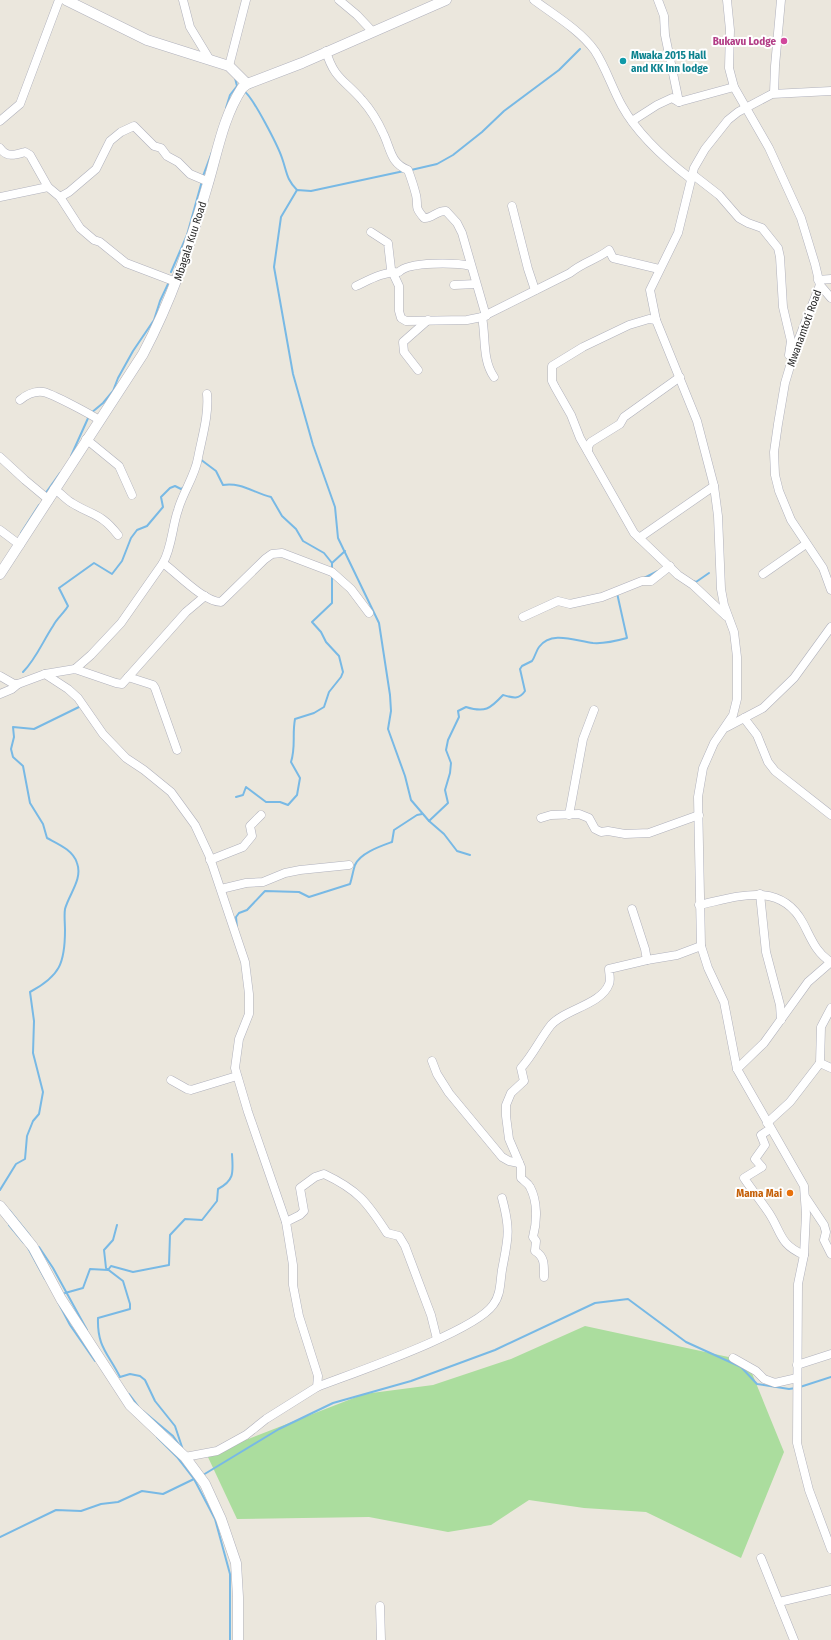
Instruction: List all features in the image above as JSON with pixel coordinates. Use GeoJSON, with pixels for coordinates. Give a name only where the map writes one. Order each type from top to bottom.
{"type":"FeatureCollection","features":[{"type":"Feature","properties":{"kind":"street"},"geometry":{"type":"LineString","coordinates":[[0,121],[20,104],[59,0]]}},
{"type":"Feature","properties":{"kind":"street"},"geometry":{"type":"LineString","coordinates":[[66,0],[147,40],[228,66],[247,84],[302,63],[326,51],[446,0]]}},
{"type":"Feature","properties":{"kind":"street"},"geometry":{"type":"LineString","coordinates":[[183,0],[190,27],[210,60]]}},
{"type":"Feature","properties":{"kind":"street"},"geometry":{"type":"LineString","coordinates":[[228,66],[246,0]]}},
{"type":"Feature","properties":{"kind":"street"},"geometry":{"type":"LineString","coordinates":[[339,0],[357,15],[372,31]]}},
{"type":"Feature","properties":{"kind":"street"},"geometry":{"type":"LineString","coordinates":[[534,0],[571,28],[595,51],[621,105],[632,121],[664,158],[720,195],[739,218],[762,228],[778,248],[780,257],[783,307],[791,341],[787,376]]}},
{"type":"Feature","properties":{"kind":"street"},"geometry":{"type":"LineString","coordinates":[[658,0],[664,16],[665,35],[679,102]]}},
{"type":"Feature","properties":{"kind":"street","name":"Mwanamtoti Road"},"geometry":{"type":"LineString","coordinates":[[727,0],[730,30],[729,68],[734,87],[769,148],[802,218],[819,283],[796,346],[787,376],[774,452],[775,475],[778,491],[791,520],[823,568],[831,590]]}},
{"type":"Feature","properties":{"kind":"street"},"geometry":{"type":"LineString","coordinates":[[774,93],[781,0]]}},
{"type":"Feature","properties":{"kind":"street"},"geometry":{"type":"LineString","coordinates":[[326,51],[334,72],[368,108],[383,133],[394,160],[399,166],[408,170],[417,197],[416,205],[419,212],[424,218],[427,218],[438,212],[446,211],[457,223],[462,233],[484,317],[486,338],[485,353],[494,377]]}},
{"type":"Feature","properties":{"kind":"street","name":"Mbagala Kuu Road"},"geometry":{"type":"LineString","coordinates":[[0,574],[49,500],[54,489],[86,439],[143,354],[162,317],[189,248],[226,119],[240,92],[247,84]]}},
{"type":"Feature","properties":{"kind":"street"},"geometry":{"type":"LineString","coordinates":[[632,121],[657,105],[672,98],[679,102],[734,87]]}},
{"type":"Feature","properties":{"kind":"street"},"geometry":{"type":"LineString","coordinates":[[831,91],[774,93],[734,115],[717,134],[697,162],[691,177],[678,233],[650,290],[656,320],[697,421],[714,486],[718,516],[721,589],[728,618],[734,632],[738,657],[737,699],[733,715],[714,743],[703,768],[698,797],[701,946],[708,968],[724,1002],[737,1069],[804,1186],[806,1198],[804,1254],[798,1284],[797,1443],[809,1490],[831,1549]]}},
{"type":"Feature","properties":{"kind":"street"},"geometry":{"type":"LineString","coordinates":[[60,196],[69,192],[96,170],[110,141],[121,132],[134,126],[154,146],[161,148],[167,156],[178,162],[190,174],[209,182]]}},
{"type":"Feature","properties":{"kind":"street"},"geometry":{"type":"LineString","coordinates":[[0,148],[7,155],[13,156],[25,152],[30,155],[48,186],[60,196],[80,228],[94,240],[100,242],[126,263],[176,282]]}},
{"type":"Feature","properties":{"kind":"street"},"geometry":{"type":"LineString","coordinates":[[0,197],[48,186]]}},
{"type":"Feature","properties":{"kind":"street"},"geometry":{"type":"LineString","coordinates":[[512,206],[528,269],[535,290]]}},
{"type":"Feature","properties":{"kind":"street"},"geometry":{"type":"LineString","coordinates":[[371,232],[385,239],[388,243],[391,269],[394,272],[399,286],[398,298],[401,318],[406,321],[467,320],[484,317],[570,273],[581,264],[601,256],[609,250],[613,258],[660,269]]}},
{"type":"Feature","properties":{"kind":"street"},"geometry":{"type":"LineString","coordinates":[[356,286],[376,276],[399,272],[408,268],[458,263],[471,266]]}},
{"type":"Feature","properties":{"kind":"street"},"geometry":{"type":"LineString","coordinates":[[831,279],[819,283],[831,298]]}},
{"type":"Feature","properties":{"kind":"street"},"geometry":{"type":"LineString","coordinates":[[454,285],[476,284]]}},
{"type":"Feature","properties":{"kind":"street"},"geometry":{"type":"LineString","coordinates":[[656,320],[649,319],[629,325],[583,347],[552,366],[552,380],[572,415],[577,430],[588,451],[629,525],[639,538],[728,618]]}},
{"type":"Feature","properties":{"kind":"street"},"geometry":{"type":"LineString","coordinates":[[418,370],[404,352],[403,342],[428,320]]}},
{"type":"Feature","properties":{"kind":"street"},"geometry":{"type":"LineString","coordinates":[[588,451],[589,444],[620,424],[624,417],[680,377]]}},
{"type":"Feature","properties":{"kind":"street"},"geometry":{"type":"LineString","coordinates":[[20,400],[28,394],[45,392],[90,413],[99,420]]}},
{"type":"Feature","properties":{"kind":"street"},"geometry":{"type":"LineString","coordinates":[[75,669],[91,655],[121,623],[163,563],[170,544],[178,507],[198,458],[199,446],[209,408],[207,394]]}},
{"type":"Feature","properties":{"kind":"street"},"geometry":{"type":"LineString","coordinates":[[86,439],[119,466],[132,495]]}},
{"type":"Feature","properties":{"kind":"street"},"geometry":{"type":"LineString","coordinates":[[0,457],[24,480],[49,500]]}},
{"type":"Feature","properties":{"kind":"street"},"geometry":{"type":"LineString","coordinates":[[639,538],[714,486]]}},
{"type":"Feature","properties":{"kind":"street"},"geometry":{"type":"LineString","coordinates":[[54,489],[72,503],[108,522],[118,535]]}},
{"type":"Feature","properties":{"kind":"street"},"geometry":{"type":"LineString","coordinates":[[0,530],[20,545]]}},
{"type":"Feature","properties":{"kind":"street"},"geometry":{"type":"LineString","coordinates":[[763,574],[806,544]]}},
{"type":"Feature","properties":{"kind":"street"},"geometry":{"type":"LineString","coordinates":[[163,563],[205,596],[215,602],[222,602],[265,559],[272,554],[282,553],[332,572],[351,589],[369,613]]}},
{"type":"Feature","properties":{"kind":"street"},"geometry":{"type":"LineString","coordinates":[[523,617],[558,601],[570,604],[602,597],[642,581],[651,581],[670,566]]}},
{"type":"Feature","properties":{"kind":"street"},"geometry":{"type":"LineString","coordinates":[[0,694],[12,689],[18,684],[45,674],[75,669],[118,684],[124,682],[186,612],[205,596]]}},
{"type":"Feature","properties":{"kind":"street"},"geometry":{"type":"LineString","coordinates":[[723,729],[763,708],[794,678],[831,627]]}},
{"type":"Feature","properties":{"kind":"street"},"geometry":{"type":"LineString","coordinates":[[45,674],[68,688],[78,698],[103,734],[126,758],[144,770],[171,792],[195,825],[210,860],[245,962],[249,994],[249,1014],[239,1039],[235,1058],[237,1076],[286,1222],[293,1265],[293,1285],[299,1316],[318,1376],[317,1387]]}},
{"type":"Feature","properties":{"kind":"street"},"geometry":{"type":"LineString","coordinates":[[0,676],[14,684],[18,684]]}},
{"type":"Feature","properties":{"kind":"street"},"geometry":{"type":"LineString","coordinates":[[128,677],[155,688],[177,750]]}},
{"type":"Feature","properties":{"kind":"street"},"geometry":{"type":"LineString","coordinates":[[569,815],[583,739],[594,710]]}},
{"type":"Feature","properties":{"kind":"street"},"geometry":{"type":"LineString","coordinates":[[744,718],[757,735],[768,762],[775,771],[831,815]]}},
{"type":"Feature","properties":{"kind":"street"},"geometry":{"type":"LineString","coordinates":[[210,860],[247,844],[252,836],[250,826],[261,815]]}},
{"type":"Feature","properties":{"kind":"street"},"geometry":{"type":"LineString","coordinates":[[541,818],[551,815],[585,815],[595,829],[601,832],[608,831],[625,834],[649,833],[699,815]]}},
{"type":"Feature","properties":{"kind":"street"},"geometry":{"type":"LineString","coordinates":[[221,889],[246,883],[263,882],[285,873],[300,870],[349,866]]}},
{"type":"Feature","properties":{"kind":"street"},"geometry":{"type":"LineString","coordinates":[[699,905],[745,894],[760,894],[782,901],[798,914],[817,950],[831,962],[808,982],[764,1043],[737,1069]]}},
{"type":"Feature","properties":{"kind":"street"},"geometry":{"type":"LineString","coordinates":[[760,894],[766,952],[780,1005],[781,1020]]}},
{"type":"Feature","properties":{"kind":"street"},"geometry":{"type":"LineString","coordinates":[[632,909],[636,917],[647,960]]}},
{"type":"Feature","properties":{"kind":"street"},"geometry":{"type":"LineString","coordinates":[[544,1277],[543,1259],[540,1253],[535,1251],[536,1241],[533,1237],[537,1223],[530,1186],[521,1178],[519,1163],[510,1139],[506,1116],[506,1105],[511,1093],[524,1081],[521,1068],[530,1059],[552,1025],[561,1017],[602,994],[610,984],[609,969],[677,955],[701,946]]}},
{"type":"Feature","properties":{"kind":"street"},"geometry":{"type":"LineString","coordinates":[[804,1254],[792,1250],[783,1241],[770,1214],[744,1178],[762,1167],[755,1159],[765,1144],[761,1135],[790,1102],[820,1063],[821,1027],[831,1008]]}},
{"type":"Feature","properties":{"kind":"street"},"geometry":{"type":"LineString","coordinates":[[432,1061],[437,1074],[449,1093],[502,1157],[509,1161],[519,1163]]}},
{"type":"Feature","properties":{"kind":"street"},"geometry":{"type":"LineString","coordinates":[[820,1063],[831,1068]]}},
{"type":"Feature","properties":{"kind":"street"},"geometry":{"type":"LineString","coordinates":[[171,1080],[191,1090],[237,1076]]}},
{"type":"Feature","properties":{"kind":"street"},"geometry":{"type":"LineString","coordinates":[[286,1222],[300,1215],[304,1211],[300,1188],[315,1177],[324,1174],[355,1191],[368,1205],[387,1233],[399,1236],[405,1246],[431,1315],[437,1339]]}},
{"type":"Feature","properties":{"kind":"street"},"geometry":{"type":"LineString","coordinates":[[184,1457],[217,1451],[246,1435],[266,1419],[317,1387],[437,1339],[475,1321],[492,1307],[496,1300],[509,1240],[508,1220],[502,1198]]}},
{"type":"Feature","properties":{"kind":"street"},"geometry":{"type":"LineString","coordinates":[[806,1198],[824,1225],[826,1232],[824,1240],[831,1254]]}},
{"type":"Feature","properties":{"kind":"street"},"geometry":{"type":"LineString","coordinates":[[0,1206],[32,1247],[61,1299],[130,1405],[184,1457],[205,1484],[221,1519],[236,1563],[238,1640]]}},
{"type":"Feature","properties":{"kind":"street"},"geometry":{"type":"LineString","coordinates":[[797,1365],[831,1354]]}},
{"type":"Feature","properties":{"kind":"street"},"geometry":{"type":"LineString","coordinates":[[733,1358],[756,1371],[764,1379],[775,1383],[797,1381]]}},
{"type":"Feature","properties":{"kind":"street"},"geometry":{"type":"LineString","coordinates":[[761,1558],[794,1640]]}},
{"type":"Feature","properties":{"kind":"street"},"geometry":{"type":"LineString","coordinates":[[779,1602],[831,1590]]}},
{"type":"Feature","properties":{"kind":"street"},"geometry":{"type":"LineString","coordinates":[[380,1606],[381,1640]]}},
{"type":"Feature","properties":{"kind":"green space"},"geometry":{"type":"Polygon","coordinates":[[[585,1326],[747,1361],[784,1452],[741,1558],[646,1512],[584,1508],[529,1500],[491,1525],[448,1532],[369,1517],[237,1519],[207,1455],[364,1394],[433,1385],[511,1359],[585,1326]]]}},
{"type":"Feature","properties":{"kind":"waterway"},"geometry":{"type":"LineString","coordinates":[[411,170],[437,164],[453,155],[482,132],[504,111],[559,70],[580,49]]}},
{"type":"Feature","properties":{"kind":"waterway"},"geometry":{"type":"LineString","coordinates":[[226,108],[230,95],[237,86],[235,78]]}},
{"type":"Feature","properties":{"kind":"waterway"},"geometry":{"type":"LineString","coordinates":[[244,91],[253,102],[265,122],[280,152],[287,175],[297,190]]}},
{"type":"Feature","properties":{"kind":"waterway"},"geometry":{"type":"LineString","coordinates":[[203,176],[212,152]]}},
{"type":"Feature","properties":{"kind":"waterway"},"geometry":{"type":"LineString","coordinates":[[404,171],[311,191],[297,190],[281,217],[274,267],[293,374],[313,445],[335,507],[338,538],[379,623],[390,695],[391,711],[388,729],[405,776],[411,800],[429,821],[444,834],[457,851],[470,855]]}},
{"type":"Feature","properties":{"kind":"waterway"},"geometry":{"type":"LineString","coordinates":[[171,272],[187,235],[202,181]]}},
{"type":"Feature","properties":{"kind":"waterway"},"geometry":{"type":"LineString","coordinates":[[91,413],[103,403],[113,391],[118,378],[133,351],[154,320],[160,301],[168,284]]}},
{"type":"Feature","properties":{"kind":"waterway"},"geometry":{"type":"LineString","coordinates":[[71,456],[89,416]]}},
{"type":"Feature","properties":{"kind":"waterway"},"geometry":{"type":"LineString","coordinates":[[200,459],[216,471],[223,485],[230,484],[242,486],[271,497],[282,516],[296,529],[303,541],[324,553],[332,563]]}},
{"type":"Feature","properties":{"kind":"waterway"},"geometry":{"type":"LineString","coordinates":[[45,494],[60,473]]}},
{"type":"Feature","properties":{"kind":"waterway"},"geometry":{"type":"LineString","coordinates":[[23,672],[36,656],[55,623],[68,606],[59,588],[94,563],[112,574],[122,561],[131,538],[137,530],[147,526],[163,507],[161,497],[170,488],[175,486],[181,489],[184,487]]}},
{"type":"Feature","properties":{"kind":"waterway"},"geometry":{"type":"LineString","coordinates":[[21,533],[39,505]]}},
{"type":"Feature","properties":{"kind":"waterway"},"geometry":{"type":"LineString","coordinates":[[332,570],[332,563],[345,551]]}},
{"type":"Feature","properties":{"kind":"waterway"},"geometry":{"type":"LineString","coordinates":[[644,578],[658,571]]}},
{"type":"Feature","properties":{"kind":"waterway"},"geometry":{"type":"LineString","coordinates":[[693,581],[696,582],[709,573]]}},
{"type":"Feature","properties":{"kind":"waterway"},"geometry":{"type":"LineString","coordinates":[[236,797],[243,795],[246,787],[266,802],[280,802],[288,805],[297,795],[300,778],[291,762],[295,719],[314,713],[324,707],[329,692],[341,677],[343,672],[339,656],[326,642],[321,632],[312,622],[332,603],[332,576]]}},
{"type":"Feature","properties":{"kind":"waterway"},"geometry":{"type":"LineString","coordinates":[[429,821],[448,803],[445,790],[451,763],[446,750],[448,740],[459,717],[458,711],[466,707],[483,710],[491,707],[503,695],[518,697],[523,694],[525,691],[520,669],[522,666],[532,661],[539,647],[550,639],[564,638],[597,643],[627,638],[617,593]]}},
{"type":"Feature","properties":{"kind":"waterway"},"geometry":{"type":"LineString","coordinates":[[0,1190],[16,1164],[25,1159],[27,1136],[33,1121],[39,1114],[43,1092],[33,1053],[34,1021],[30,992],[48,980],[59,967],[62,960],[65,941],[65,909],[77,881],[78,875],[75,858],[65,848],[47,838],[43,824],[30,803],[23,766],[13,757],[11,749],[14,737],[13,727],[34,729],[81,706]]}},
{"type":"Feature","properties":{"kind":"waterway"},"geometry":{"type":"LineString","coordinates":[[237,928],[236,917],[239,913],[247,910],[265,891],[299,892],[309,897],[350,884],[355,865],[361,857],[371,850],[392,842],[394,830],[417,815],[422,814]]}},
{"type":"Feature","properties":{"kind":"waterway"},"geometry":{"type":"LineString","coordinates":[[65,1293],[83,1288],[90,1269],[108,1270],[111,1266],[133,1272],[169,1265],[170,1235],[185,1219],[202,1220],[217,1201],[218,1189],[224,1186],[232,1175],[232,1154]]}},
{"type":"Feature","properties":{"kind":"waterway"},"geometry":{"type":"LineString","coordinates":[[9,1210],[30,1236]]}},
{"type":"Feature","properties":{"kind":"waterway"},"geometry":{"type":"LineString","coordinates":[[9,1225],[24,1243]]}},
{"type":"Feature","properties":{"kind":"waterway"},"geometry":{"type":"LineString","coordinates":[[117,1225],[113,1240],[104,1250],[106,1268],[123,1281],[130,1304],[130,1309],[98,1318],[101,1343],[120,1377],[130,1374],[140,1376],[145,1380],[155,1401],[175,1426],[183,1450]]}},
{"type":"Feature","properties":{"kind":"waterway"},"geometry":{"type":"LineString","coordinates":[[27,1246],[45,1279]]}},
{"type":"Feature","properties":{"kind":"waterway"},"geometry":{"type":"LineString","coordinates":[[39,1247],[53,1268],[87,1330]]}},
{"type":"Feature","properties":{"kind":"waterway"},"geometry":{"type":"LineString","coordinates":[[203,1475],[279,1429],[333,1403],[411,1381],[495,1350],[595,1303],[628,1299],[686,1342],[741,1367],[757,1384],[789,1389],[796,1388]]}},
{"type":"Feature","properties":{"kind":"waterway"},"geometry":{"type":"LineString","coordinates":[[58,1302],[70,1325],[95,1361]]}},
{"type":"Feature","properties":{"kind":"waterway"},"geometry":{"type":"LineString","coordinates":[[800,1387],[831,1377]]}},
{"type":"Feature","properties":{"kind":"waterway"},"geometry":{"type":"LineString","coordinates":[[129,1394],[138,1406]]}},
{"type":"Feature","properties":{"kind":"waterway"},"geometry":{"type":"LineString","coordinates":[[143,1411],[173,1436],[180,1446]]}},
{"type":"Feature","properties":{"kind":"waterway"},"geometry":{"type":"LineString","coordinates":[[157,1437],[177,1457],[194,1479],[215,1519],[230,1574],[230,1640]]}},
{"type":"Feature","properties":{"kind":"waterway"},"geometry":{"type":"LineString","coordinates":[[0,1537],[56,1510],[81,1511],[101,1504],[118,1502],[142,1491],[163,1494],[196,1478]]}},
{"type":"Feature","properties":{"kind":"place","name":"Bukavu Lodge"},"geometry":{"type":"Point","coordinates":[784,41]}},
{"type":"Feature","properties":{"kind":"place","name":"Mwaka 2015 Hall and KK Inn lodge"},"geometry":{"type":"Point","coordinates":[623,61]}},
{"type":"Feature","properties":{"kind":"place","name":"Mama Mai"},"geometry":{"type":"Point","coordinates":[790,1193]}}]}
